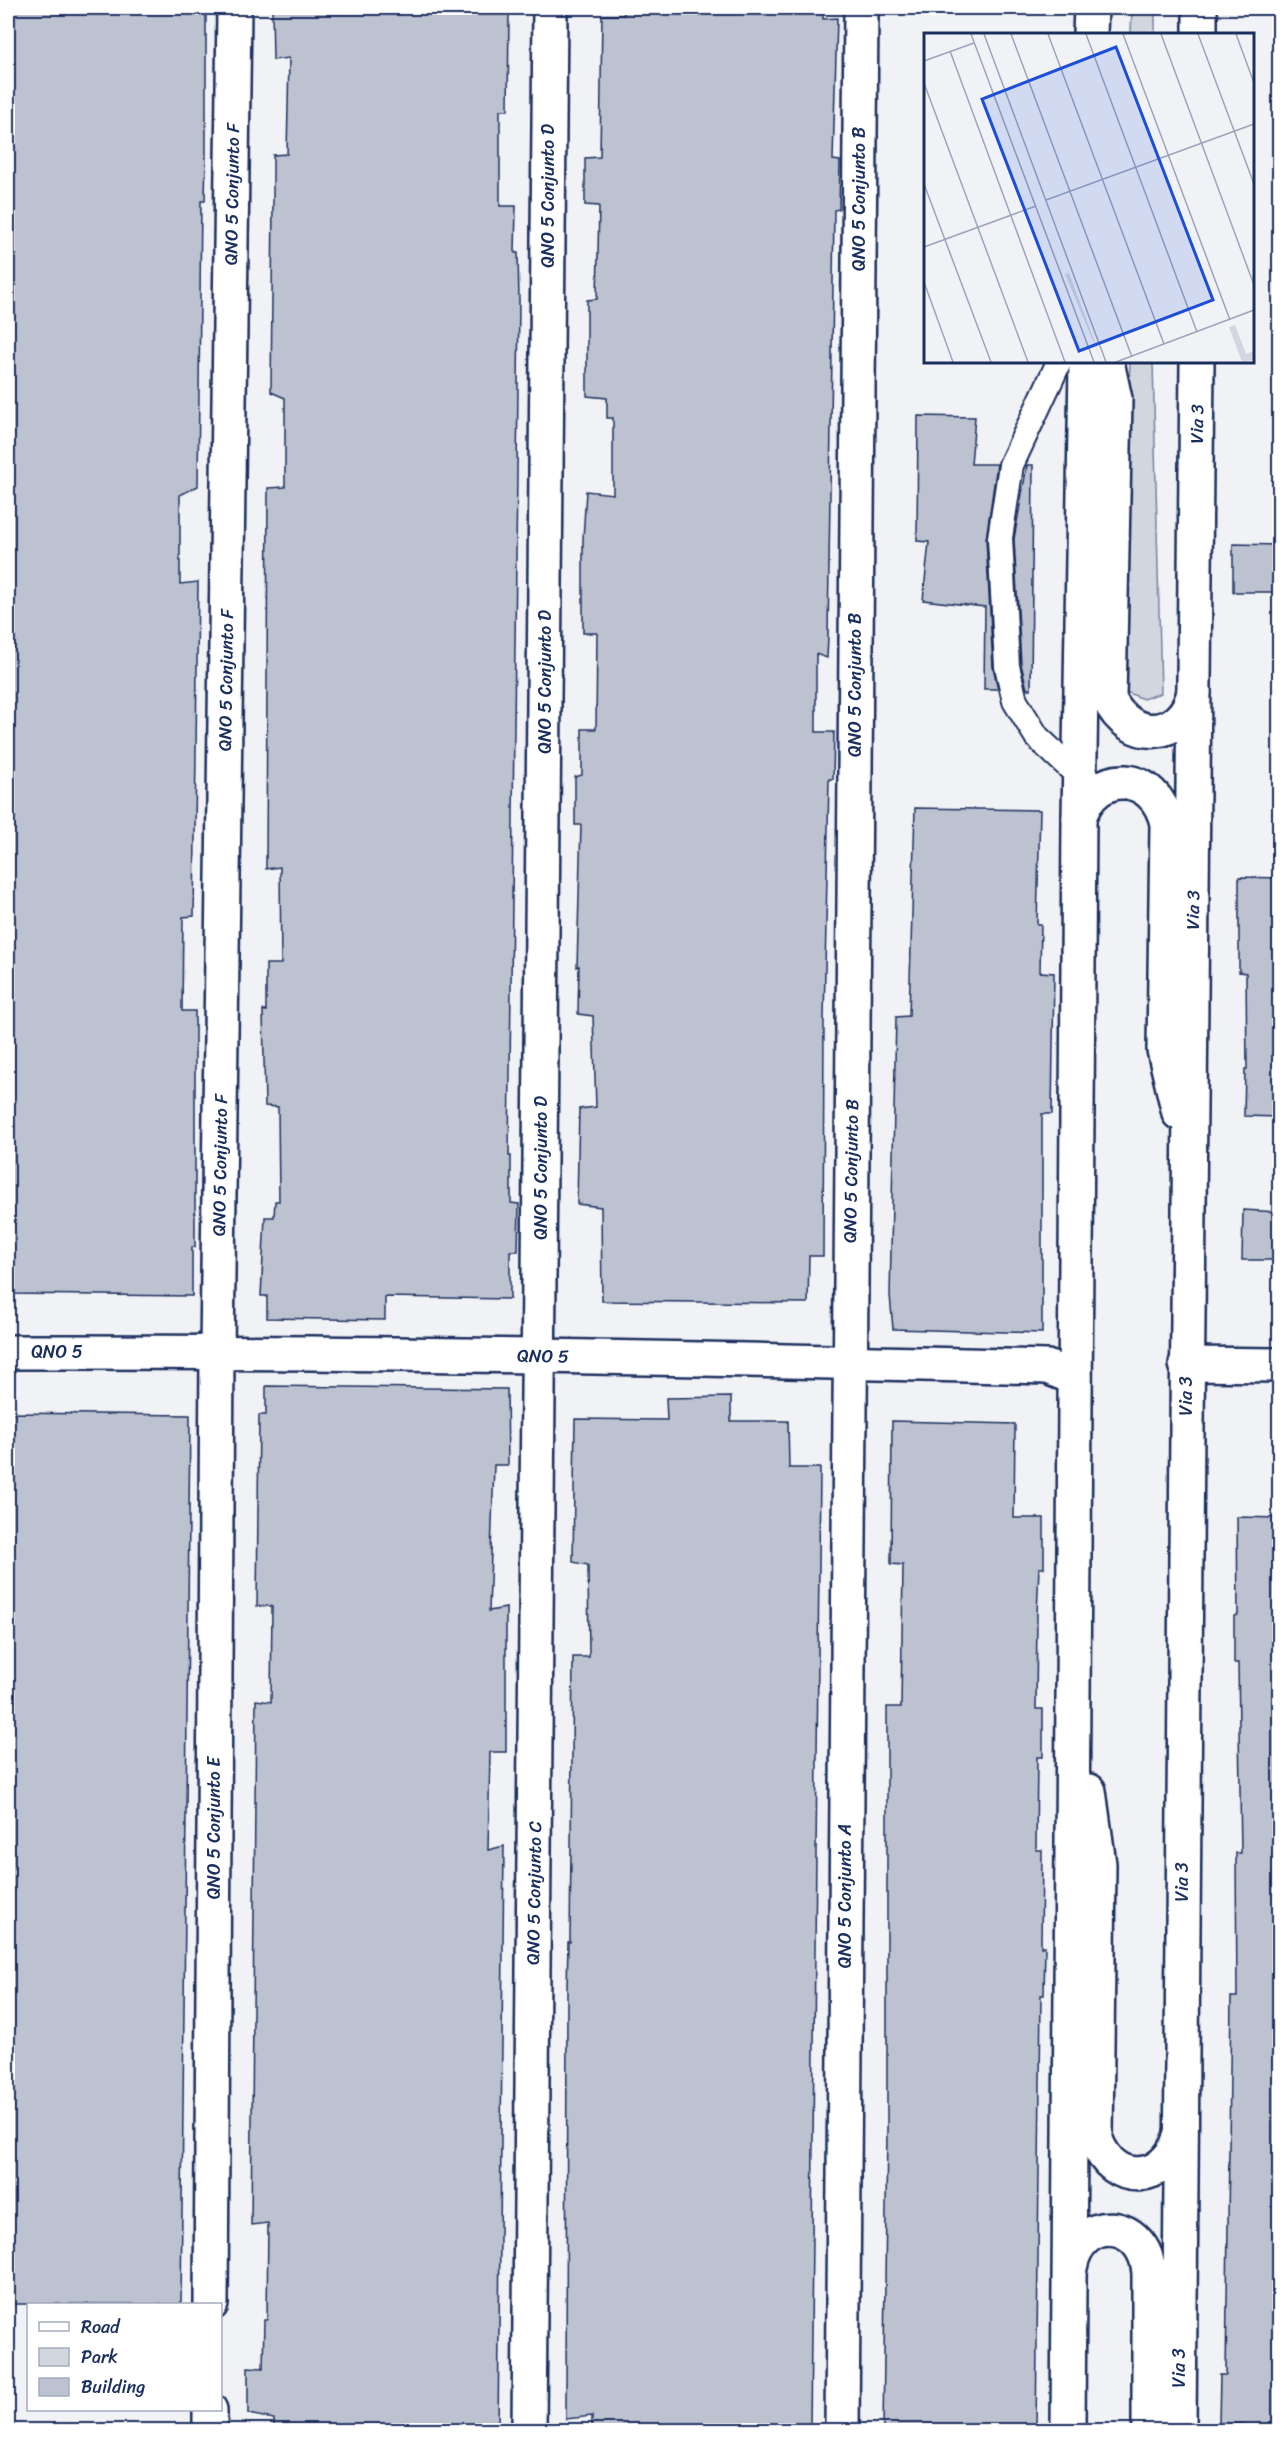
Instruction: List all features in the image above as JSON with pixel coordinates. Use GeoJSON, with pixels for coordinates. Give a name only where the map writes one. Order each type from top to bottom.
{"type":"FeatureCollection","features":[{"type":"Feature","properties":{"kind":"street","name":"QNO 5 Conjunto F"},"geometry":{"type":"LineString","coordinates":[[218,1352],[234,8]]}},
{"type":"Feature","properties":{"kind":"street","name":"QNO 5 Conjunto D"},"geometry":{"type":"LineString","coordinates":[[540,1356],[550,8]]}},
{"type":"Feature","properties":{"kind":"street","name":"QNO 5 Conjunto B"},"geometry":{"type":"LineString","coordinates":[[849,1362],[861,8]]}},
{"type":"Feature","properties":{"kind":"street"},"geometry":{"type":"LineString","coordinates":[[1090,33],[1091,8]]}},
{"type":"Feature","properties":{"kind":"street"},"geometry":{"type":"LineString","coordinates":[[1200,8],[1200,33]]}},
{"type":"Feature","properties":{"kind":"street"},"geometry":{"type":"LineString","coordinates":[[1068,2430],[1079,818],[1086,363]]}},
{"type":"Feature","properties":{"kind":"street"},"geometry":{"type":"LineString","coordinates":[[1107,363],[1115,399],[1109,699],[1115,712],[1124,722],[1137,729],[1151,731],[1163,729],[1180,720],[1191,705],[1194,692]]}},
{"type":"Feature","properties":{"kind":"street","name":"Via 3"},"geometry":{"type":"LineString","coordinates":[[1179,2430],[1186,1364],[1191,1164],[1197,363]]}},
{"type":"Feature","properties":{"kind":"street"},"geometry":{"type":"LineString","coordinates":[[1079,818],[1091,795],[1101,788],[1125,782],[1149,790],[1164,811],[1167,824],[1164,1050],[1191,1164]]}},
{"type":"Feature","properties":{"kind":"street","name":"QNO 5"},"geometry":{"type":"LineString","coordinates":[[8,1352],[218,1352],[849,1362],[1047,1367],[1075,1378]]}},
{"type":"Feature","properties":{"kind":"street","name":"QNO 5 Conjunto E"},"geometry":{"type":"LineString","coordinates":[[211,2303],[218,1352]]}},
{"type":"Feature","properties":{"kind":"street","name":"QNO 5 Conjunto C"},"geometry":{"type":"LineString","coordinates":[[529,2430],[540,1356]]}},
{"type":"Feature","properties":{"kind":"street","name":"QNO 5 Conjunto A"},"geometry":{"type":"LineString","coordinates":[[842,2430],[849,1362]]}},
{"type":"Feature","properties":{"kind":"street"},"geometry":{"type":"LineString","coordinates":[[1186,1364],[1280,1365]]}},
{"type":"Feature","properties":{"kind":"street"},"geometry":{"type":"LineString","coordinates":[[1073,1673],[1099,1864],[1096,2140],[1101,2152],[1119,2170],[1131,2174],[1145,2173],[1169,2161],[1180,2137]]}},
{"type":"Feature","properties":{"kind":"street"},"geometry":{"type":"LineString","coordinates":[[1070,2268],[1072,2256],[1078,2245],[1087,2236],[1099,2230],[1124,2232],[1135,2238],[1144,2248],[1149,2273],[1149,2430]]}},
{"type":"Feature","properties":{"kind":"street"},"geometry":{"type":"LineString","coordinates":[[210,2411],[210,2430]]}},
{"type":"Feature","properties":{"kind":"lane"},"geometry":{"type":"LineString","coordinates":[[1059,363],[1011,465],[1000,538],[1006,666],[1015,701],[1037,737],[1080,778]]}},
{"type":"Feature","properties":{"kind":"green space"},"geometry":{"type":"Polygon","coordinates":[[[1132,8],[1155,8],[1155,33],[1131,33],[1132,8]]]}},
{"type":"Feature","properties":{"kind":"green space"},"geometry":{"type":"Polygon","coordinates":[[[1130,363],[1153,363],[1161,693],[1143,699],[1124,691],[1130,363]]]}},
{"type":"Feature","properties":{"kind":"building"},"geometry":{"type":"Polygon","coordinates":[[[8,8],[206,8],[206,154],[205,201],[201,201],[198,486],[180,495],[180,584],[198,582],[194,916],[183,917],[182,1011],[195,1011],[195,1247],[192,1247],[192,1296],[8,1294],[8,8]]]}},
{"type":"Feature","properties":{"kind":"building"},"geometry":{"type":"Polygon","coordinates":[[[272,8],[489,8],[489,14],[509,14],[508,110],[500,110],[500,206],[516,206],[515,253],[518,253],[519,301],[509,1156],[511,1156],[511,1203],[519,1204],[518,1251],[510,1251],[510,1299],[385,1297],[385,1320],[267,1318],[267,1296],[261,1296],[265,1217],[274,1217],[275,1201],[279,1201],[278,1107],[265,1106],[263,1010],[266,1011],[266,964],[281,964],[280,867],[266,869],[268,488],[285,487],[285,398],[271,392],[273,155],[287,154],[289,58],[273,60],[272,8]]]}},
{"type":"Feature","properties":{"kind":"building"},"geometry":{"type":"Polygon","coordinates":[[[624,8],[823,8],[823,19],[837,18],[833,160],[840,161],[839,209],[834,210],[827,658],[816,654],[816,732],[834,732],[833,779],[829,779],[824,1018],[823,1256],[809,1256],[808,1303],[602,1301],[601,1207],[577,1204],[579,1109],[596,1107],[593,1016],[578,1014],[581,825],[575,825],[575,777],[582,775],[582,729],[596,729],[597,633],[583,633],[583,539],[586,491],[613,494],[613,418],[607,418],[607,398],[587,396],[587,300],[597,299],[599,206],[585,205],[585,158],[600,157],[602,15],[624,15],[624,8]]]}},
{"type":"Feature","properties":{"kind":"building"},"geometry":{"type":"Polygon","coordinates":[[[918,416],[975,417],[971,464],[997,464],[986,539],[993,667],[998,689],[984,689],[985,607],[923,600],[929,542],[917,541],[918,416]]]}},
{"type":"Feature","properties":{"kind":"building"},"geometry":{"type":"Polygon","coordinates":[[[1027,465],[1033,465],[1031,689],[1027,689],[1021,664],[1014,539],[1027,465]]]}},
{"type":"Feature","properties":{"kind":"building"},"geometry":{"type":"Polygon","coordinates":[[[1233,544],[1280,545],[1280,592],[1233,592],[1233,544]]]}},
{"type":"Feature","properties":{"kind":"building"},"geometry":{"type":"Polygon","coordinates":[[[915,808],[1040,810],[1037,924],[1041,924],[1040,972],[1054,973],[1052,1114],[1042,1114],[1042,1333],[893,1329],[890,1295],[896,1017],[909,1016],[915,808]]]}},
{"type":"Feature","properties":{"kind":"building"},"geometry":{"type":"Polygon","coordinates":[[[1239,877],[1280,878],[1280,1117],[1244,1116],[1245,1069],[1247,1069],[1246,973],[1239,972],[1239,877]]]}},
{"type":"Feature","properties":{"kind":"building"},"geometry":{"type":"Polygon","coordinates":[[[1243,1210],[1280,1212],[1280,1260],[1242,1260],[1243,1210]]]}},
{"type":"Feature","properties":{"kind":"building"},"geometry":{"type":"Polygon","coordinates":[[[266,1386],[507,1389],[508,1465],[494,1465],[489,1611],[506,1608],[506,1752],[490,1752],[488,1850],[504,1846],[498,2430],[274,2430],[274,2419],[248,2414],[248,2367],[263,2368],[264,2320],[267,2320],[268,2223],[251,2225],[256,1700],[271,1702],[272,1606],[257,1606],[259,1415],[266,1415],[266,1386]]]}},
{"type":"Feature","properties":{"kind":"building"},"geometry":{"type":"Polygon","coordinates":[[[731,1397],[731,1421],[788,1421],[789,1468],[820,1468],[810,2430],[592,2430],[592,2416],[566,2419],[567,1990],[568,1942],[570,1942],[573,1657],[589,1657],[588,1565],[573,1562],[575,1419],[667,1420],[666,1398],[731,1397]]]}},
{"type":"Feature","properties":{"kind":"building"},"geometry":{"type":"Polygon","coordinates":[[[8,1413],[190,1415],[181,2303],[8,2304],[8,1413]]]}},
{"type":"Feature","properties":{"kind":"building"},"geometry":{"type":"Polygon","coordinates":[[[892,1421],[1015,1424],[1014,1518],[1044,1518],[1044,1568],[1039,1568],[1037,1614],[1036,1709],[1043,1709],[1043,1757],[1037,1757],[1036,1850],[1042,1850],[1041,1947],[1045,1946],[1044,1995],[1041,1995],[1036,2430],[883,2430],[887,2134],[887,1707],[901,1707],[903,1565],[891,1564],[892,1421]]]}},
{"type":"Feature","properties":{"kind":"building"},"geometry":{"type":"Polygon","coordinates":[[[1237,1517],[1280,1518],[1280,2430],[1243,2430],[1243,2424],[1219,2423],[1220,2375],[1226,2375],[1231,1997],[1237,1997],[1236,1853],[1241,1853],[1238,1663],[1234,1663],[1234,1616],[1238,1615],[1237,1517]]]}}]}
